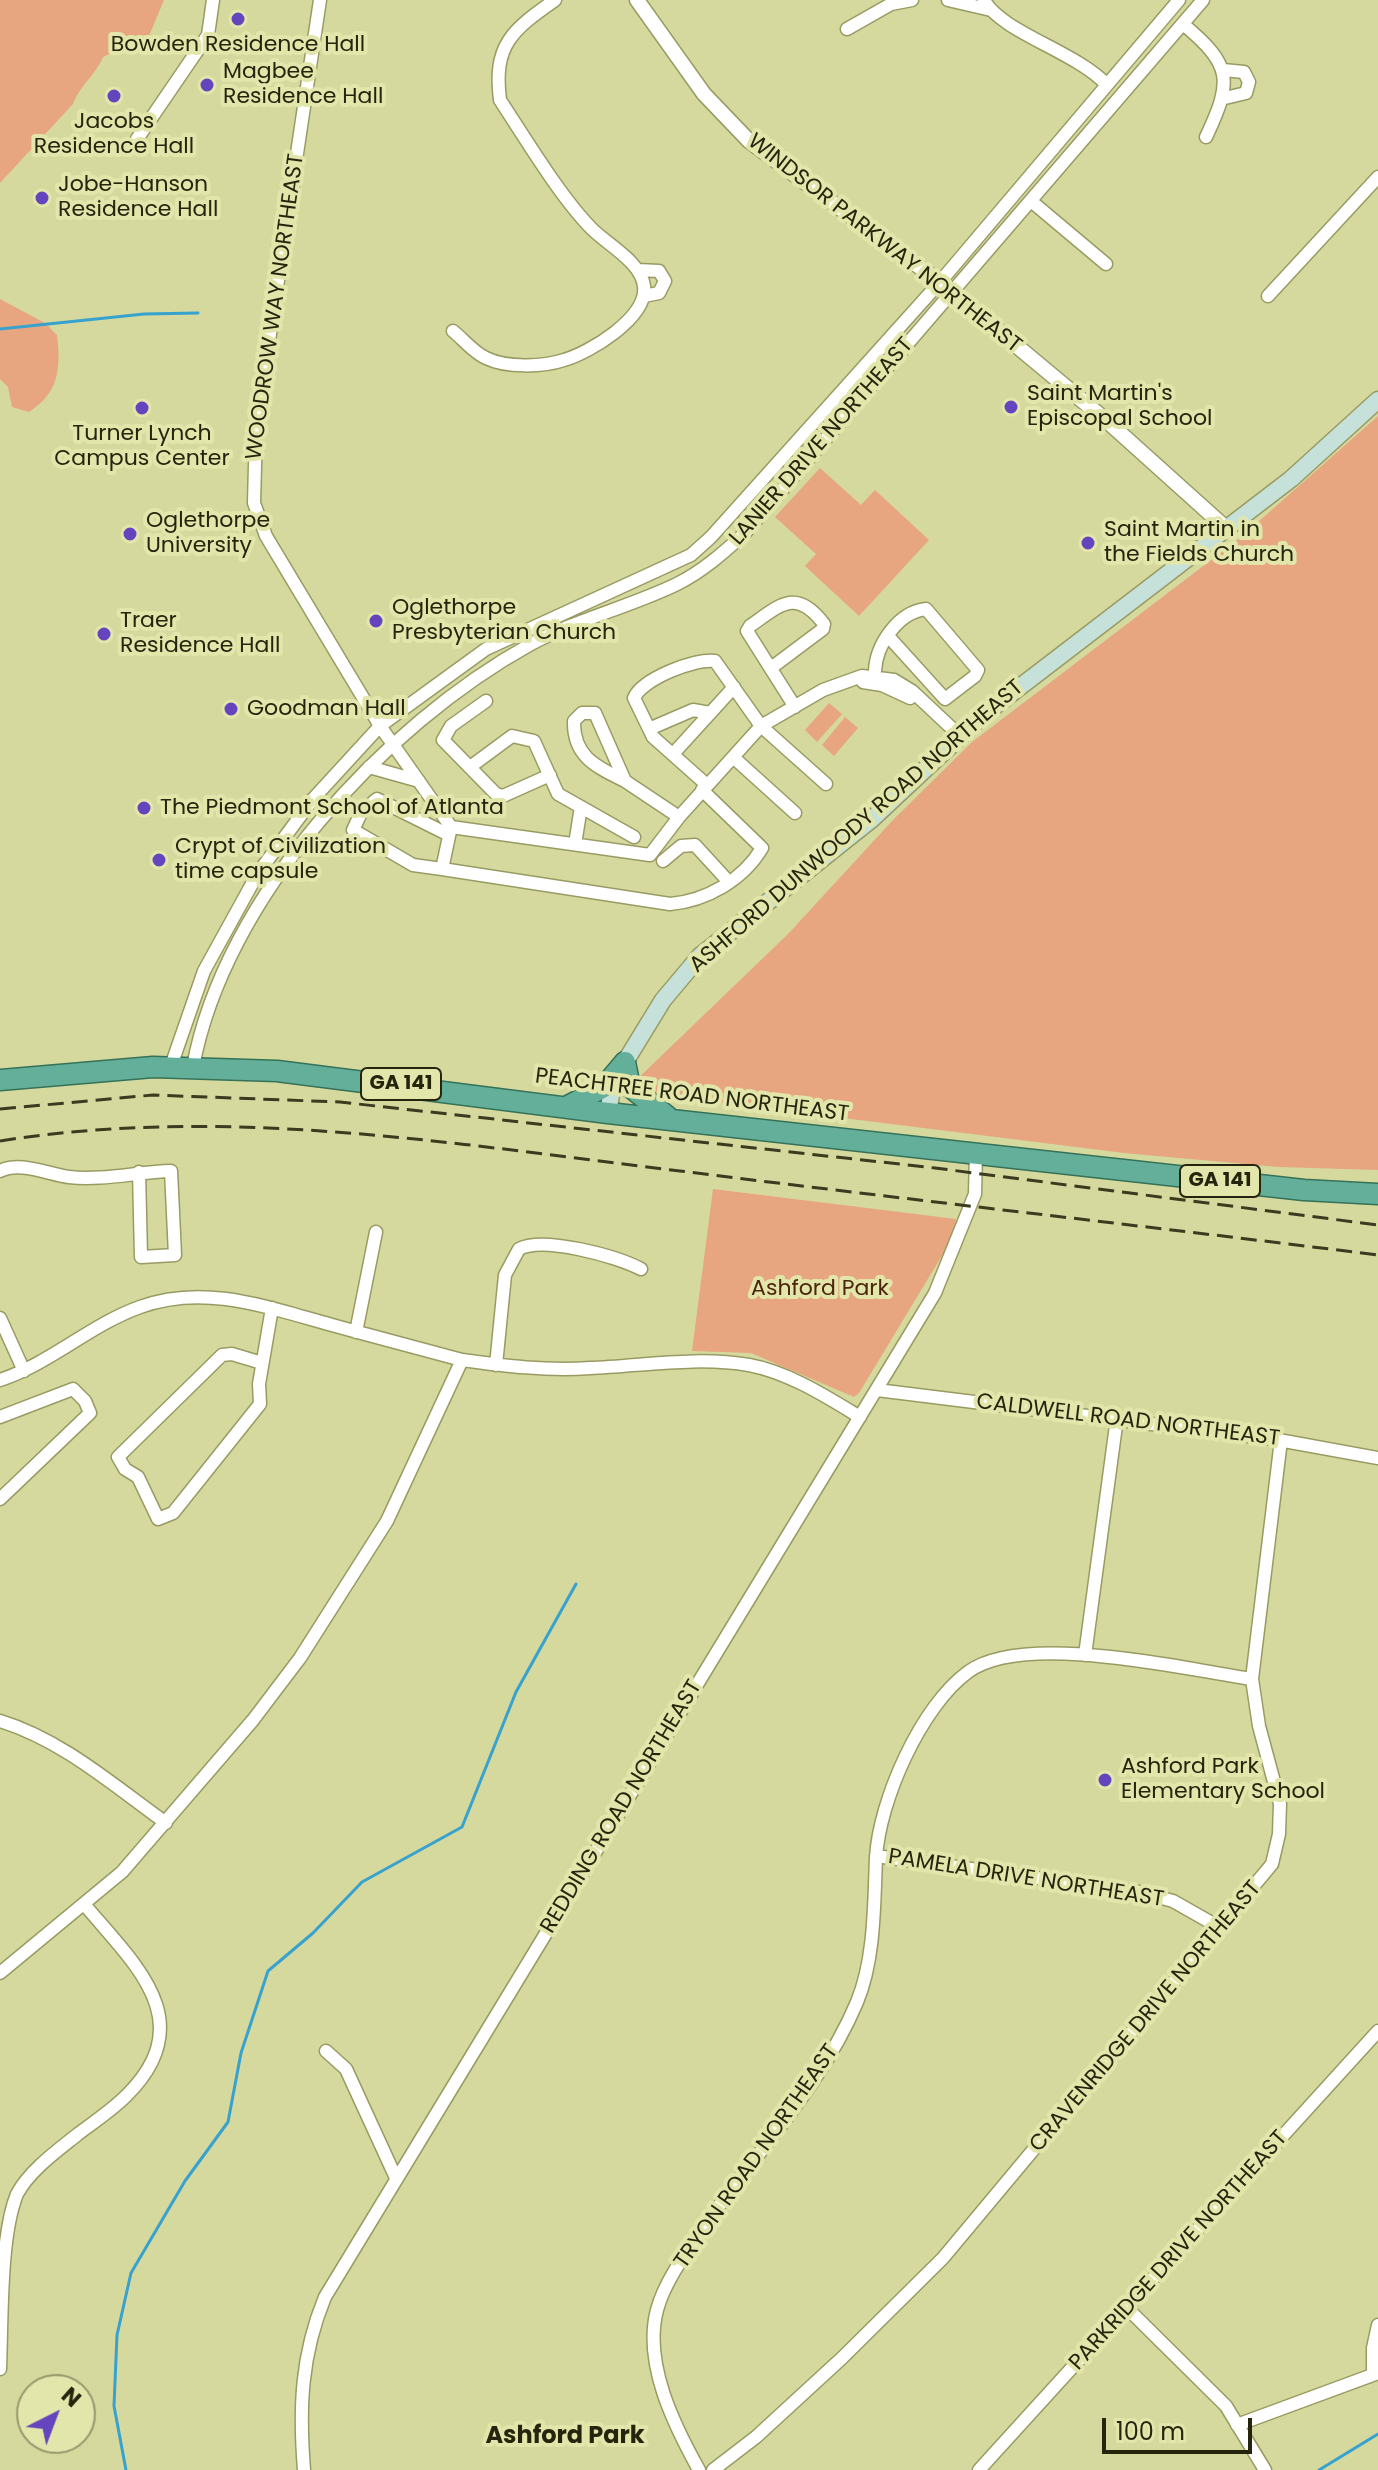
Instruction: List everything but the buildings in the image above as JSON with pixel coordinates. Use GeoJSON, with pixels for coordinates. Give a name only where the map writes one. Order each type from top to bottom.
{"type":"FeatureCollection","features":[{"type":"Feature","properties":{"kind":"highway"},"geometry":{"type":"LineString","coordinates":[[568,1106],[604,1087],[625,1062]]}},
{"type":"Feature","properties":{"kind":"highway"},"geometry":{"type":"LineString","coordinates":[[625,1062],[630,1087],[671,1118]]}},
{"type":"Feature","properties":{"kind":"highway","name":"PEACHTREE ROAD NORTHEAST"},"geometry":{"type":"LineString","coordinates":[[0,1080],[171,1066],[305,1073],[608,1113],[1304,1190],[1378,1194]]}},
{"type":"Feature","properties":{"kind":"main road","name":"ASHFORD DUNWOODY ROAD NORTHEAST"},"geometry":{"type":"LineString","coordinates":[[608,1113],[612,1089],[625,1062],[663,1000],[700,956],[872,819],[959,735],[1291,479],[1378,400]]}},
{"type":"Feature","properties":{"kind":"street"},"geometry":{"type":"LineString","coordinates":[[137,139],[208,35],[213,0]]}},
{"type":"Feature","properties":{"kind":"street","name":"WOODROW WAY NORTHEAST"},"geometry":{"type":"LineString","coordinates":[[320,0],[256,427],[254,503],[266,536],[380,726],[450,831]]}},
{"type":"Feature","properties":{"kind":"street"},"geometry":{"type":"LineString","coordinates":[[555,0],[523,23],[500,54],[497,75],[500,100],[590,228],[638,270],[644,284],[644,296]]}},
{"type":"Feature","properties":{"kind":"street","name":"WINDSOR PARKWAY NORTHEAST"},"geometry":{"type":"LineString","coordinates":[[637,0],[704,94],[749,141],[940,282],[1108,422],[1227,529]]}},
{"type":"Feature","properties":{"kind":"street"},"geometry":{"type":"LineString","coordinates":[[847,29],[891,4],[912,0]]}},
{"type":"Feature","properties":{"kind":"street"},"geometry":{"type":"LineString","coordinates":[[948,0],[988,5],[1082,62],[1107,85]]}},
{"type":"Feature","properties":{"kind":"street","name":"LANIER DRIVE NORTHEAST"},"geometry":{"type":"LineString","coordinates":[[171,1066],[204,971],[258,873],[313,799],[380,726],[457,667],[494,644],[691,555],[775,469],[940,282],[1179,0]]}},
{"type":"Feature","properties":{"kind":"street","name":"LANIER DRIVE NORTHEAST"},"geometry":{"type":"LineString","coordinates":[[193,1067],[199,1037],[213,999],[246,933],[309,835],[369,767],[392,743],[454,694],[534,643],[676,584],[710,565],[744,534],[1203,0]]}},
{"type":"Feature","properties":{"kind":"street"},"geometry":{"type":"LineString","coordinates":[[1183,24],[1207,45],[1223,70],[1225,98],[1206,137]]}},
{"type":"Feature","properties":{"kind":"street"},"geometry":{"type":"LineString","coordinates":[[1223,70],[1244,72],[1249,82],[1246,93],[1225,98]]}},
{"type":"Feature","properties":{"kind":"street"},"geometry":{"type":"LineString","coordinates":[[1268,296],[1378,177]]}},
{"type":"Feature","properties":{"kind":"street"},"geometry":{"type":"LineString","coordinates":[[1031,201],[1106,264]]}},
{"type":"Feature","properties":{"kind":"street"},"geometry":{"type":"LineString","coordinates":[[453,331],[486,359],[521,365],[552,364],[586,354],[607,341],[644,296],[659,293],[665,281],[659,271],[638,270]]}},
{"type":"Feature","properties":{"kind":"street"},"geometry":{"type":"LineString","coordinates":[[771,668],[823,629],[824,624],[814,611],[802,603],[785,602],[750,626],[747,636],[795,707]]}},
{"type":"Feature","properties":{"kind":"street"},"geometry":{"type":"LineString","coordinates":[[875,671],[876,654],[888,636],[914,611],[926,609],[978,670],[975,676],[945,699],[888,636]]}},
{"type":"Feature","properties":{"kind":"street"},"geometry":{"type":"LineString","coordinates":[[826,784],[761,726],[715,661],[690,662],[636,693],[634,698],[649,729],[704,788],[762,848],[755,860],[695,902],[670,904],[413,865],[353,830],[361,813],[377,799],[450,831],[650,855],[679,817],[704,788],[761,726],[823,690],[875,671],[903,677],[926,704]]}},
{"type":"Feature","properties":{"kind":"street"},"geometry":{"type":"LineString","coordinates":[[853,679],[873,675],[894,680],[959,735]]}},
{"type":"Feature","properties":{"kind":"street"},"geometry":{"type":"LineString","coordinates":[[673,754],[734,687]]}},
{"type":"Feature","properties":{"kind":"street"},"geometry":{"type":"LineString","coordinates":[[486,701],[451,726],[443,740],[503,796],[550,775]]}},
{"type":"Feature","properties":{"kind":"street"},"geometry":{"type":"LineString","coordinates":[[649,729],[693,710],[710,713]]}},
{"type":"Feature","properties":{"kind":"street"},"geometry":{"type":"LineString","coordinates":[[625,781],[595,713],[582,713],[574,721],[573,732],[588,763],[625,781],[679,817]]}},
{"type":"Feature","properties":{"kind":"street"},"geometry":{"type":"LineString","coordinates":[[470,767],[512,736],[534,741],[558,794],[634,837]]}},
{"type":"Feature","properties":{"kind":"street"},"geometry":{"type":"LineString","coordinates":[[733,757],[795,813]]}},
{"type":"Feature","properties":{"kind":"street"},"geometry":{"type":"LineString","coordinates":[[386,773],[403,758]]}},
{"type":"Feature","properties":{"kind":"street"},"geometry":{"type":"LineString","coordinates":[[369,767],[419,781]]}},
{"type":"Feature","properties":{"kind":"street"},"geometry":{"type":"LineString","coordinates":[[575,844],[581,807]]}},
{"type":"Feature","properties":{"kind":"street"},"geometry":{"type":"LineString","coordinates":[[442,869],[450,831]]}},
{"type":"Feature","properties":{"kind":"street"},"geometry":{"type":"LineString","coordinates":[[663,861],[681,846],[695,845],[728,881]]}},
{"type":"Feature","properties":{"kind":"street","name":"REDDING ROAD NORTHEAST"},"geometry":{"type":"LineString","coordinates":[[304,2470],[301,2387],[313,2326],[325,2297],[935,1293],[975,1194],[976,1153]]}},
{"type":"Feature","properties":{"kind":"street"},"geometry":{"type":"LineString","coordinates":[[0,1171],[10,1166],[72,1177],[139,1172],[171,1171],[175,1255],[141,1257],[139,1172]]}},
{"type":"Feature","properties":{"kind":"street"},"geometry":{"type":"LineString","coordinates":[[356,1332],[376,1232]]}},
{"type":"Feature","properties":{"kind":"street"},"geometry":{"type":"LineString","coordinates":[[496,1365],[505,1275],[519,1249],[533,1244],[617,1257],[641,1269]]}},
{"type":"Feature","properties":{"kind":"street"},"geometry":{"type":"LineString","coordinates":[[0,1380],[24,1371],[115,1317],[145,1305],[173,1298],[210,1296],[272,1308],[462,1360],[496,1365],[550,1370],[693,1362],[750,1365],[803,1386],[860,1417]]}},
{"type":"Feature","properties":{"kind":"street"},"geometry":{"type":"LineString","coordinates":[[262,1363],[232,1354],[222,1355],[118,1457],[125,1469],[138,1477],[158,1519],[173,1513],[260,1404],[262,1363],[272,1308]]}},
{"type":"Feature","properties":{"kind":"street"},"geometry":{"type":"LineString","coordinates":[[0,1318],[7,1344]]}},
{"type":"Feature","properties":{"kind":"street"},"geometry":{"type":"LineString","coordinates":[[0,1328],[24,1371]]}},
{"type":"Feature","properties":{"kind":"street"},"geometry":{"type":"LineString","coordinates":[[0,1973],[122,1872],[253,1720],[328,1613],[387,1521],[462,1360]]}},
{"type":"Feature","properties":{"kind":"street"},"geometry":{"type":"LineString","coordinates":[[0,1417],[73,1389],[85,1401],[90,1413],[0,1499]]}},
{"type":"Feature","properties":{"kind":"street","name":"CALDWELL ROAD NORTHEAST"},"geometry":{"type":"LineString","coordinates":[[877,1390],[1281,1440],[1378,1458]]}},
{"type":"Feature","properties":{"kind":"street"},"geometry":{"type":"LineString","coordinates":[[1085,1655],[1117,1418]]}},
{"type":"Feature","properties":{"kind":"street","name":"CRAVENRIDGE DRIVE NORTHEAST"},"geometry":{"type":"LineString","coordinates":[[713,2470],[756,2437],[842,2358],[943,2258],[1217,1926],[1272,1864],[1279,1834],[1280,1804],[1259,1726],[1252,1679],[1281,1440]]}},
{"type":"Feature","properties":{"kind":"street","name":"TRYON ROAD NORTHEAST"},"geometry":{"type":"LineString","coordinates":[[699,2470],[681,2437],[661,2384],[653,2340],[657,2308],[686,2252],[730,2189],[796,2105],[845,2029],[859,1998],[867,1965],[876,1856],[886,1807],[912,1745],[950,1689],[990,1659],[1015,1654],[1085,1655],[1252,1679]]}},
{"type":"Feature","properties":{"kind":"street"},"geometry":{"type":"LineString","coordinates":[[0,1721],[27,1729],[60,1747],[166,1823]]}},
{"type":"Feature","properties":{"kind":"street","name":"PAMELA DRIVE NORTHEAST"},"geometry":{"type":"LineString","coordinates":[[876,1856],[1139,1892],[1173,1901],[1217,1926]]}},
{"type":"Feature","properties":{"kind":"street"},"geometry":{"type":"LineString","coordinates":[[0,2369],[4,2238],[17,2192],[52,2155],[127,2095],[154,2055],[158,2036],[160,2007],[151,1987],[84,1904]]}},
{"type":"Feature","properties":{"kind":"street","name":"PARKRIDGE DRIVE NORTHEAST"},"geometry":{"type":"LineString","coordinates":[[979,2470],[1378,2031]]}},
{"type":"Feature","properties":{"kind":"street"},"geometry":{"type":"LineString","coordinates":[[326,2051],[346,2069],[396,2178]]}},
{"type":"Feature","properties":{"kind":"street"},"geometry":{"type":"LineString","coordinates":[[1125,2306],[1226,2406],[1265,2470]]}},
{"type":"Feature","properties":{"kind":"street"},"geometry":{"type":"LineString","coordinates":[[1237,2425],[1376,2374],[1373,2348],[1378,2325]]}},
{"type":"Feature","properties":{"kind":"green space"},"geometry":{"type":"Polygon","coordinates":[[[0,0],[164,0],[149,36],[103,57],[73,104],[0,183],[0,0]]]}},
{"type":"Feature","properties":{"kind":"green space"},"geometry":{"type":"Polygon","coordinates":[[[0,299],[45,323],[57,335],[59,358],[56,379],[47,397],[29,412],[12,407],[8,387],[0,379],[0,299]]]}},
{"type":"Feature","properties":{"kind":"green space"},"geometry":{"type":"Polygon","coordinates":[[[1378,416],[1378,1170],[1278,1167],[1124,1153],[634,1092],[630,1086],[788,934],[892,821],[972,742],[1240,538],[1378,416]]]}},
{"type":"Feature","properties":{"kind":"green space"},"geometry":{"type":"Polygon","coordinates":[[[820,468],[861,505],[875,490],[929,540],[859,616],[805,566],[816,554],[775,517],[820,468]]]}},
{"type":"Feature","properties":{"kind":"green space"},"geometry":{"type":"Polygon","coordinates":[[[829,703],[842,714],[817,742],[805,730],[829,703]]]}},
{"type":"Feature","properties":{"kind":"green space"},"geometry":{"type":"Polygon","coordinates":[[[845,717],[858,728],[834,756],[822,745],[845,717]]]}},
{"type":"Feature","properties":{"kind":"green space","name":"Ashford Park"},"geometry":{"type":"Polygon","coordinates":[[[713,1189],[956,1219],[952,1239],[854,1397],[751,1353],[692,1351],[713,1189]]]}},
{"type":"Feature","properties":{"kind":"waterway"},"geometry":{"type":"LineString","coordinates":[[0,329],[144,314],[198,313]]}},
{"type":"Feature","properties":{"kind":"waterway"},"geometry":{"type":"LineString","coordinates":[[126,2470],[114,2406],[117,2335],[131,2273],[185,2181],[228,2122],[241,2053],[268,1971],[313,1933],[362,1882],[462,1827],[516,1692],[576,1584]]}},
{"type":"Feature","properties":{"kind":"waterway"},"geometry":{"type":"LineString","coordinates":[[1319,2470],[1378,2434]]}},
{"type":"Feature","properties":{"kind":"railway"},"geometry":{"type":"LineString","coordinates":[[0,1109],[153,1095],[340,1102],[935,1168],[1378,1225]]}},
{"type":"Feature","properties":{"kind":"railway"},"geometry":{"type":"LineString","coordinates":[[0,1141],[85,1131],[170,1127],[340,1132],[1378,1255]]}},
{"type":"Feature","properties":{"kind":"place","name":"Bowden Residence Hall"},"geometry":{"type":"Point","coordinates":[238,19]}},
{"type":"Feature","properties":{"kind":"place","name":"Magbee Residence Hall"},"geometry":{"type":"Point","coordinates":[207,85]}},
{"type":"Feature","properties":{"kind":"place","name":"Jacobs Residence Hall"},"geometry":{"type":"Point","coordinates":[114,96]}},
{"type":"Feature","properties":{"kind":"place","name":"Jobe-Hanson Residence Hall"},"geometry":{"type":"Point","coordinates":[42,198]}},
{"type":"Feature","properties":{"kind":"place","name":"Saint Martin's Episcopal School"},"geometry":{"type":"Point","coordinates":[1011,407]}},
{"type":"Feature","properties":{"kind":"place","name":"Turner Lynch Campus Center"},"geometry":{"type":"Point","coordinates":[142,408]}},
{"type":"Feature","properties":{"kind":"place","name":"Oglethorpe University"},"geometry":{"type":"Point","coordinates":[130,534]}},
{"type":"Feature","properties":{"kind":"place","name":"Saint Martin in the Fields Church"},"geometry":{"type":"Point","coordinates":[1088,543]}},
{"type":"Feature","properties":{"kind":"place","name":"Oglethorpe Presbyterian Church"},"geometry":{"type":"Point","coordinates":[376,621]}},
{"type":"Feature","properties":{"kind":"place","name":"Traer Residence Hall"},"geometry":{"type":"Point","coordinates":[104,634]}},
{"type":"Feature","properties":{"kind":"place","name":"Goodman Hall"},"geometry":{"type":"Point","coordinates":[231,709]}},
{"type":"Feature","properties":{"kind":"place","name":"The Piedmont School of Atlanta"},"geometry":{"type":"Point","coordinates":[144,808]}},
{"type":"Feature","properties":{"kind":"place","name":"Crypt of Civilization time capsule"},"geometry":{"type":"Point","coordinates":[159,860]}},
{"type":"Feature","properties":{"kind":"place","name":"Ashford Park Elementary School"},"geometry":{"type":"Point","coordinates":[1105,1780]}},
{"type":"Feature","properties":{"kind":"district","name":"Ashford Park"},"geometry":{"type":"Point","coordinates":[565,2437]}}]}
